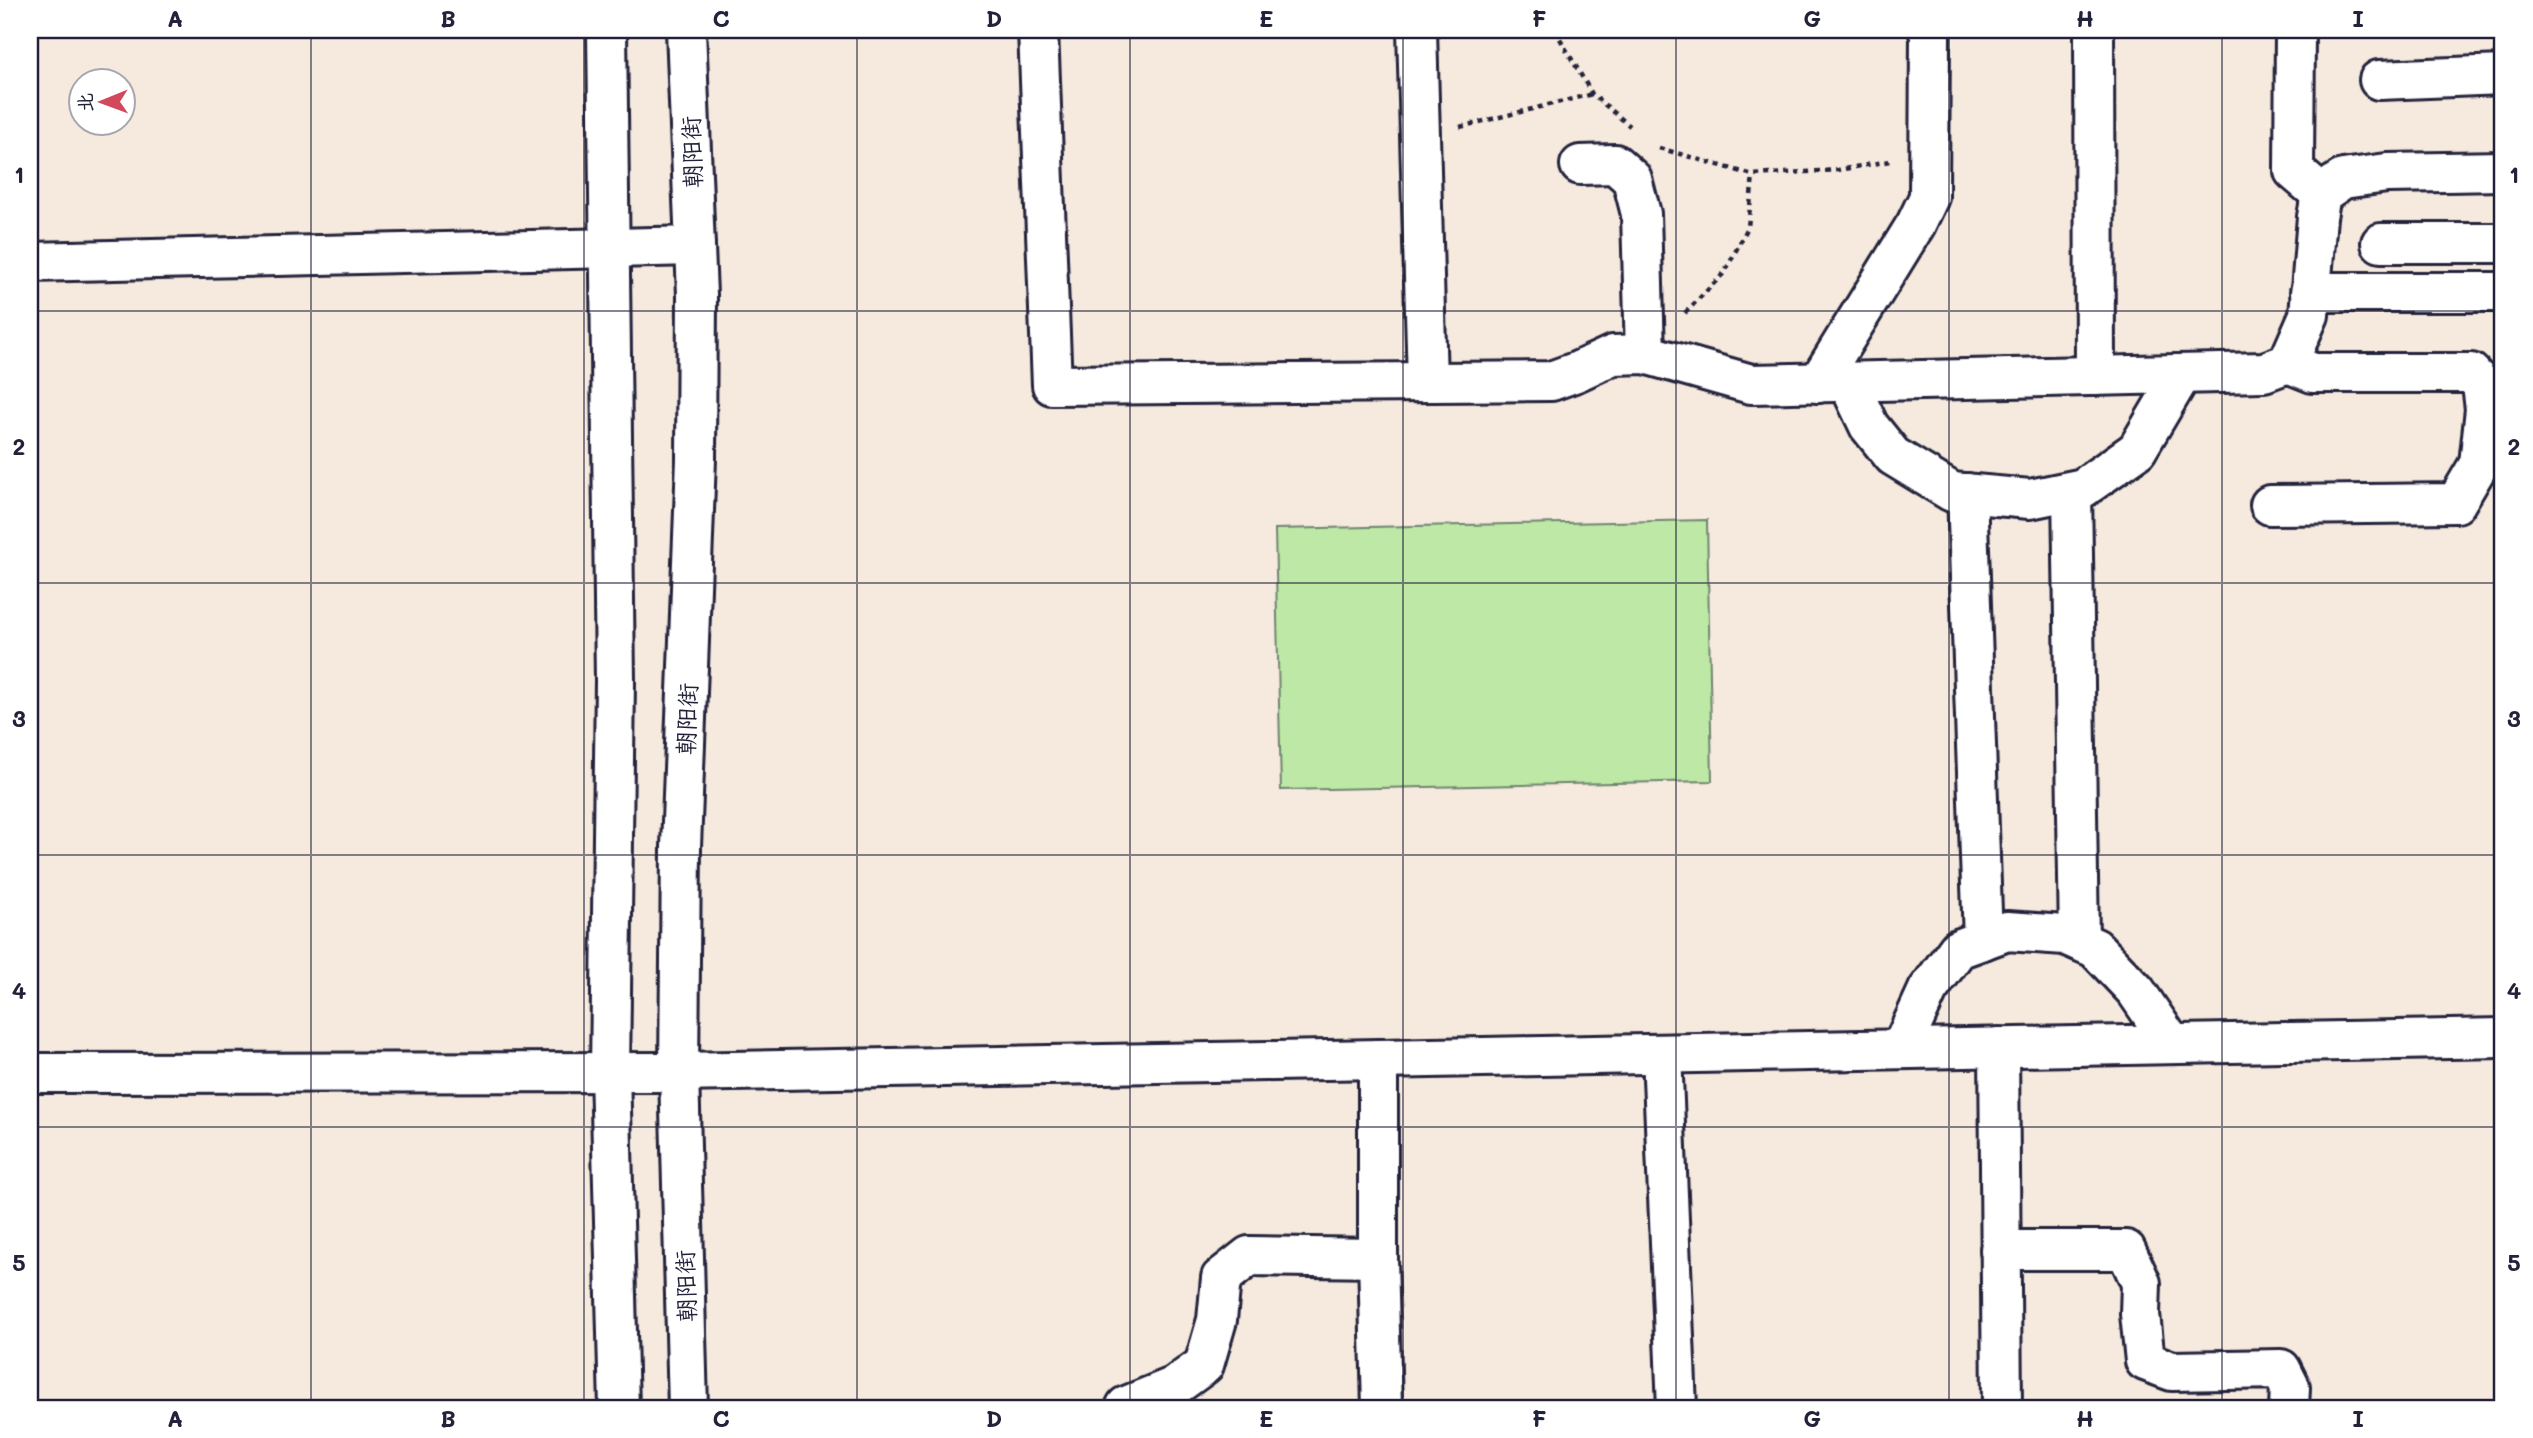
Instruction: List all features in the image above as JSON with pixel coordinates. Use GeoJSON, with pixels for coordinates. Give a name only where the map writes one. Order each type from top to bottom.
{"type":"FeatureCollection","features":[{"type":"Feature","properties":{"kind":"street"},"geometry":{"type":"LineString","coordinates":[[607,30],[615,681],[610,1072],[619,1408]]}},
{"type":"Feature","properties":{"kind":"street","name":"朝阳街"},"geometry":{"type":"LineString","coordinates":[[686,30],[697,295],[696,459],[681,847],[679,1072],[688,1408]]}},
{"type":"Feature","properties":{"kind":"street"},"geometry":{"type":"LineString","coordinates":[[1038,30],[1052,384],[1551,381],[1613,355],[1646,354],[1751,384],[2264,372],[2288,363],[2313,373],[2471,373],[2482,385],[2485,409],[2479,464],[2456,503],[2270,505]]}},
{"type":"Feature","properties":{"kind":"street"},"geometry":{"type":"LineString","coordinates":[[1417,30],[1427,382]]}},
{"type":"Feature","properties":{"kind":"street"},"geometry":{"type":"LineString","coordinates":[[1833,382],[1929,197],[1928,30]]}},
{"type":"Feature","properties":{"kind":"street"},"geometry":{"type":"LineString","coordinates":[[2094,30],[2095,376]]}},
{"type":"Feature","properties":{"kind":"street"},"geometry":{"type":"LineString","coordinates":[[2295,30],[2294,171],[2321,194]]}},
{"type":"Feature","properties":{"kind":"street"},"geometry":{"type":"LineString","coordinates":[[2379,80],[2503,75]]}},
{"type":"Feature","properties":{"kind":"street"},"geometry":{"type":"LineString","coordinates":[[1580,165],[1615,164],[1632,179],[1641,214],[1646,354]]}},
{"type":"Feature","properties":{"kind":"street"},"geometry":{"type":"LineString","coordinates":[[2288,363],[2309,316],[2321,194],[2343,178],[2376,174],[2503,171]]}},
{"type":"Feature","properties":{"kind":"street"},"geometry":{"type":"LineString","coordinates":[[2381,243],[2503,243]]}},
{"type":"Feature","properties":{"kind":"street"},"geometry":{"type":"LineString","coordinates":[[30,262],[695,246]]}},
{"type":"Feature","properties":{"kind":"street"},"geometry":{"type":"LineString","coordinates":[[2310,292],[2503,292]]}},
{"type":"Feature","properties":{"kind":"street"},"geometry":{"type":"LineString","coordinates":[[1833,382],[1893,456],[1952,492],[2030,499],[2083,488],[2137,450],[2182,374]]}},
{"type":"Feature","properties":{"kind":"street"},"geometry":{"type":"LineString","coordinates":[[2071,491],[2079,941]]}},
{"type":"Feature","properties":{"kind":"street"},"geometry":{"type":"LineString","coordinates":[[1967,493],[1983,940]]}},
{"type":"Feature","properties":{"kind":"street"},"geometry":{"type":"LineString","coordinates":[[1900,1049],[1928,990],[1958,949],[2007,931],[2064,935],[2095,948],[2136,991],[2172,1044]]}},
{"type":"Feature","properties":{"kind":"street"},"geometry":{"type":"LineString","coordinates":[[30,1073],[679,1072],[2503,1038]]}},
{"type":"Feature","properties":{"kind":"street"},"geometry":{"type":"LineString","coordinates":[[1999,1047],[2001,1408]]}},
{"type":"Feature","properties":{"kind":"street"},"geometry":{"type":"LineString","coordinates":[[1662,1054],[1677,1408]]}},
{"type":"Feature","properties":{"kind":"street"},"geometry":{"type":"LineString","coordinates":[[1378,1059],[1378,1258],[1382,1408]]}},
{"type":"Feature","properties":{"kind":"street"},"geometry":{"type":"LineString","coordinates":[[2000,1250],[2126,1250],[2141,1283],[2140,1314],[2145,1361],[2172,1371],[2281,1369],[2290,1387],[2289,1408]]}},
{"type":"Feature","properties":{"kind":"street"},"geometry":{"type":"LineString","coordinates":[[1125,1408],[1175,1386],[1204,1366],[1217,1320],[1221,1278],[1249,1256],[1378,1258]]}},
{"type":"Feature","properties":{"kind":"path"},"geometry":{"type":"LineString","coordinates":[[1555,30],[1592,94],[1634,129]]}},
{"type":"Feature","properties":{"kind":"path"},"geometry":{"type":"LineString","coordinates":[[1420,137],[1592,94]]}},
{"type":"Feature","properties":{"kind":"path"},"geometry":{"type":"LineString","coordinates":[[1655,146],[1753,175],[1838,170],[1929,154]]}},
{"type":"Feature","properties":{"kind":"path"},"geometry":{"type":"LineString","coordinates":[[1646,354],[1725,272],[1748,227],[1753,175]]}},
{"type":"Feature","properties":{"kind":"green space"},"geometry":{"type":"Polygon","coordinates":[[[1707,520],[1712,781],[1281,790],[1275,529],[1707,520]]]}}]}
